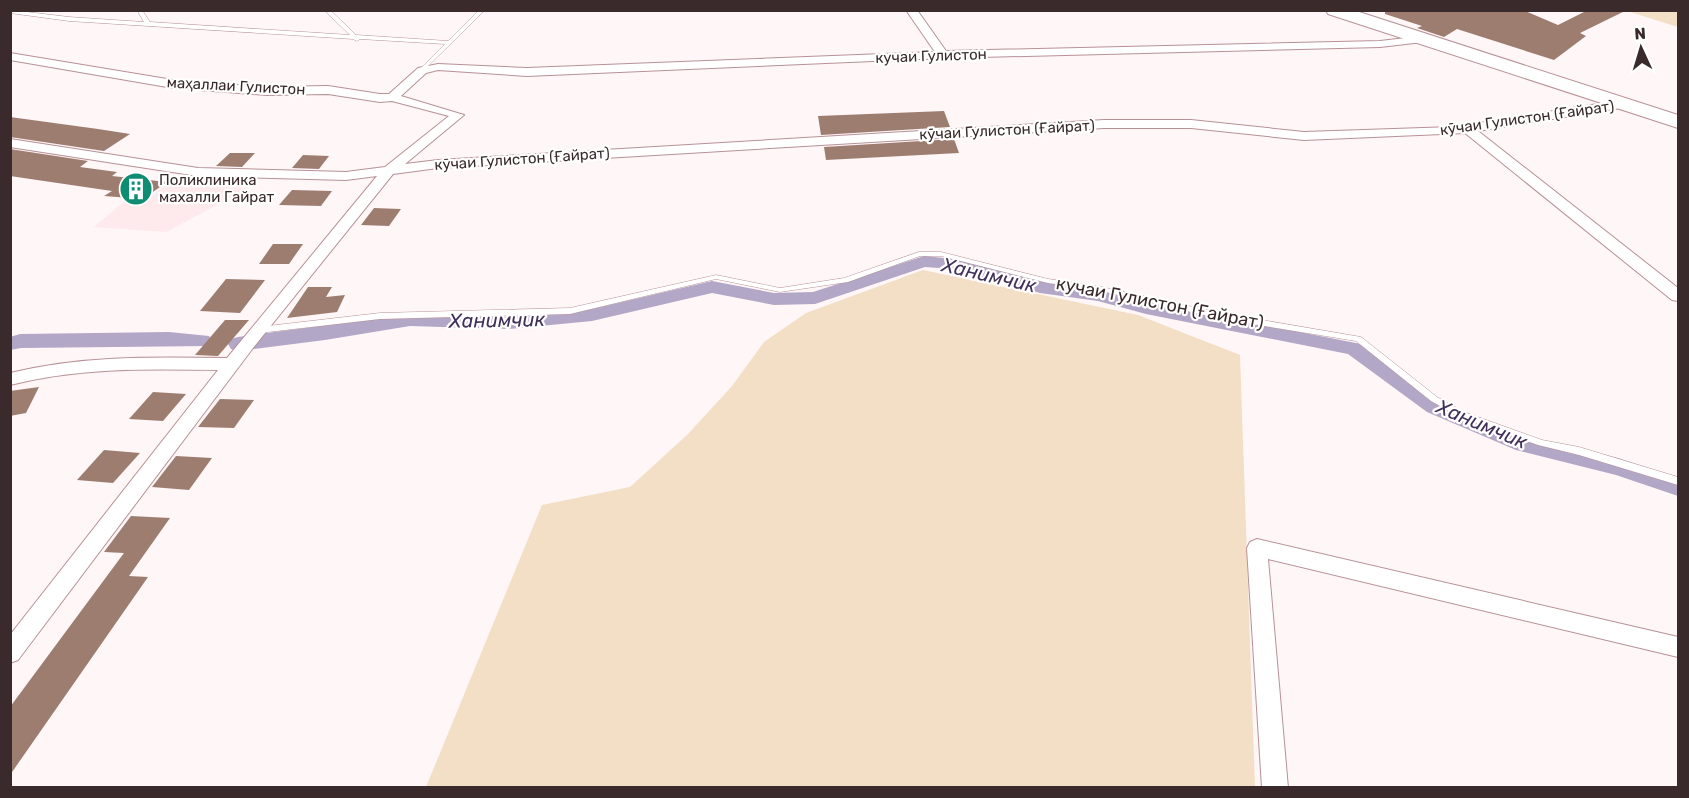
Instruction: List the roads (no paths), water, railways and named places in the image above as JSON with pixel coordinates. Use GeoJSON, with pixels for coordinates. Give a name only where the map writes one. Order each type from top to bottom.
{"type":"FeatureCollection","features":[{"type":"Feature","properties":{"kind":"highway"},"geometry":{"type":"LineString","coordinates":[[1334,10],[1678,122]]}},
{"type":"Feature","properties":{"kind":"street"},"geometry":{"type":"LineString","coordinates":[[911,10],[943,55]]}},
{"type":"Feature","properties":{"kind":"street","name":"кучаи Гулистон"},"geometry":{"type":"LineString","coordinates":[[422,70],[438,67],[527,72],[943,55],[1380,44],[1423,39]]}},
{"type":"Feature","properties":{"kind":"street","name":"маҳаллаи Гулистон"},"geometry":{"type":"LineString","coordinates":[[10,56],[173,84],[267,91],[328,90],[380,98],[392,97],[458,115],[388,171]]}},
{"type":"Feature","properties":{"kind":"street"},"geometry":{"type":"LineString","coordinates":[[392,97],[422,70]]}},
{"type":"Feature","properties":{"kind":"street","name":"кӯчаи Гулистон (Ғайрат)"},"geometry":{"type":"LineString","coordinates":[[388,171],[438,164],[1104,124],[1191,124],[1305,136],[1468,129],[1623,104]]}},
{"type":"Feature","properties":{"kind":"street"},"geometry":{"type":"LineString","coordinates":[[1468,129],[1678,297]]}},
{"type":"Feature","properties":{"kind":"street"},"geometry":{"type":"LineString","coordinates":[[10,143],[198,172],[346,176],[388,171]]}},
{"type":"Feature","properties":{"kind":"street"},"geometry":{"type":"LineString","coordinates":[[10,653],[234,362],[388,171]]}},
{"type":"Feature","properties":{"kind":"street"},"geometry":{"type":"LineString","coordinates":[[10,379],[26,374],[119,363],[234,362]]}},
{"type":"Feature","properties":{"kind":"street"},"geometry":{"type":"LineString","coordinates":[[1275,788],[1257,548],[1678,647]]}},
{"type":"Feature","properties":{"kind":"lane"},"geometry":{"type":"LineString","coordinates":[[139,10],[149,25]]}},
{"type":"Feature","properties":{"kind":"lane"},"geometry":{"type":"LineString","coordinates":[[326,10],[357,39]]}},
{"type":"Feature","properties":{"kind":"lane"},"geometry":{"type":"LineString","coordinates":[[422,70],[483,10]]}},
{"type":"Feature","properties":{"kind":"lane"},"geometry":{"type":"LineString","coordinates":[[10,11],[69,19],[149,25],[449,43]]}},
{"type":"Feature","properties":{"kind":"lane","name":"кучаи Гулистон (Ғайрат)"},"geometry":{"type":"LineString","coordinates":[[257,333],[380,316],[570,311],[716,277],[780,290],[845,280],[919,254],[941,254],[1048,281],[1097,288],[1221,316],[1358,339],[1416,386],[1461,414],[1541,443],[1579,450],[1678,481]]}},
{"type":"Feature","properties":{"kind":"waterway","name":"Ханимчик"},"geometry":{"type":"LineString","coordinates":[[238,344],[325,334],[410,320],[509,323],[592,315],[712,287],[774,299],[815,298],[924,261],[954,264],[1040,287],[1099,295],[1146,308],[1354,349],[1434,407],[1524,444],[1618,467],[1678,487]]}},
{"type":"Feature","properties":{"kind":"waterway","name":"Ханимчик"},"geometry":{"type":"LineString","coordinates":[[10,344],[20,341],[169,338],[202,341]]}},
{"type":"Feature","properties":{"kind":"place","name":"Поликлиника махалли Гайрат"},"geometry":{"type":"Point","coordinates":[136,189]}}]}
